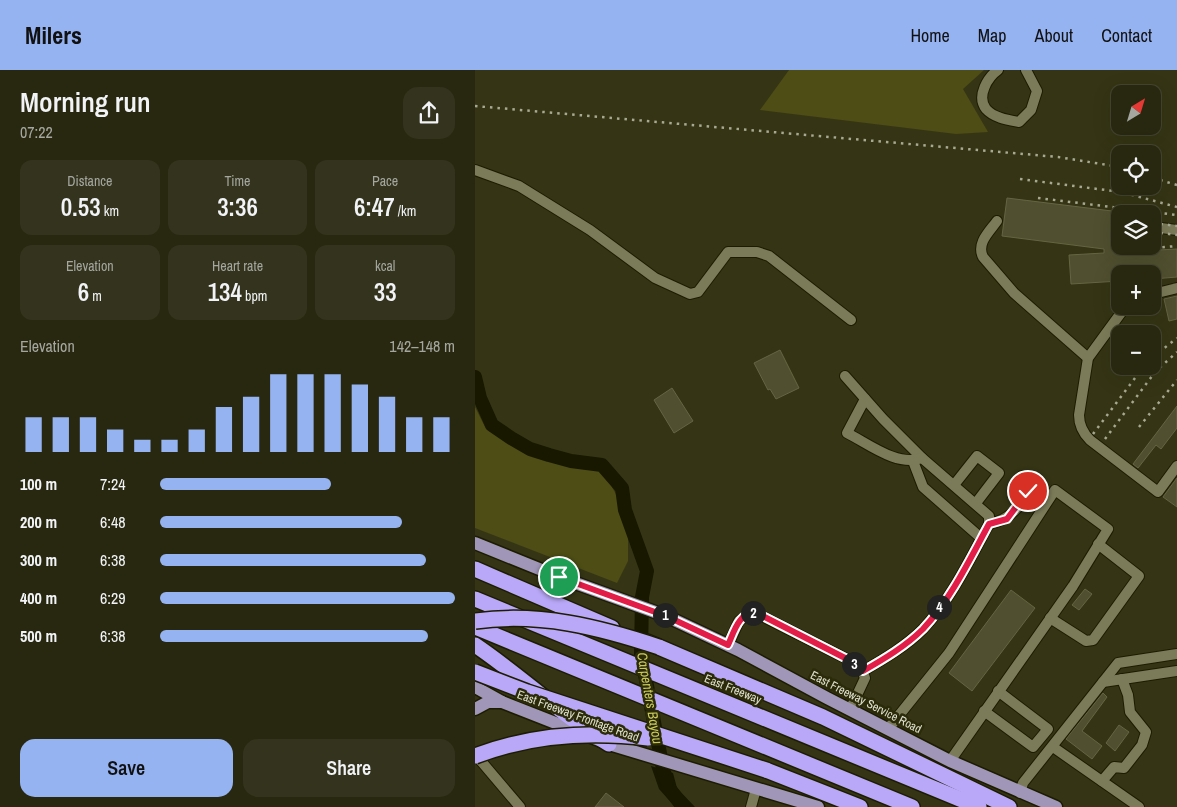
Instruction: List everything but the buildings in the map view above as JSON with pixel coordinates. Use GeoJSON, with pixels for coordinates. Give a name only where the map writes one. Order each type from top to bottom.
{"type":"FeatureCollection","features":[{"type":"Feature","properties":{"kind":"highway"},"geometry":{"type":"LineString","coordinates":[[475,570],[823,717],[1009,807]]}},
{"type":"Feature","properties":{"kind":"highway","name":"East Freeway"},"geometry":{"type":"LineString","coordinates":[[475,599],[979,807]]}},
{"type":"Feature","properties":{"kind":"highway"},"geometry":{"type":"LineString","coordinates":[[475,621],[524,618],[568,622],[609,631],[659,647]]}},
{"type":"Feature","properties":{"kind":"highway"},"geometry":{"type":"LineString","coordinates":[[475,627],[912,807]]}},
{"type":"Feature","properties":{"kind":"highway"},"geometry":{"type":"LineString","coordinates":[[475,645],[513,672],[575,723],[609,744]]}},
{"type":"Feature","properties":{"kind":"highway"},"geometry":{"type":"LineString","coordinates":[[475,672],[520,690],[766,770],[860,807]]}},
{"type":"Feature","properties":{"kind":"highway"},"geometry":{"type":"LineString","coordinates":[[475,755],[525,741],[589,735],[662,740],[720,754]]}},
{"type":"Feature","properties":{"kind":"main road","name":"East Freeway Service Road"},"geometry":{"type":"LineString","coordinates":[[475,543],[666,616],[728,645],[950,761],[1056,807]]}},
{"type":"Feature","properties":{"kind":"main road","name":"East Freeway Frontage Road"},"geometry":{"type":"LineString","coordinates":[[475,687],[503,702],[609,744],[756,788],[791,804],[818,807]]}},
{"type":"Feature","properties":{"kind":"main road"},"geometry":{"type":"LineString","coordinates":[[475,709],[488,702],[503,702]]}},
{"type":"Feature","properties":{"kind":"street"},"geometry":{"type":"LineString","coordinates":[[998,70],[992,74],[984,88],[983,100],[986,108],[1003,120],[1019,122],[1031,110],[1037,91],[1026,70]]}},
{"type":"Feature","properties":{"kind":"street"},"geometry":{"type":"LineString","coordinates":[[475,170],[519,186],[590,230],[655,278],[690,294],[698,292],[728,252],[757,252],[769,256],[851,320]]}},
{"type":"Feature","properties":{"kind":"street"},"geometry":{"type":"LineString","coordinates":[[997,221],[981,244],[980,249],[983,256],[1014,293],[1088,358]]}},
{"type":"Feature","properties":{"kind":"street"},"geometry":{"type":"LineString","coordinates":[[1161,228],[1177,230]]}},
{"type":"Feature","properties":{"kind":"street"},"geometry":{"type":"LineString","coordinates":[[1161,292],[1177,288]]}},
{"type":"Feature","properties":{"kind":"street"},"geometry":{"type":"LineString","coordinates":[[1119,315],[1088,358],[1079,415],[1081,428],[1087,437],[1158,492],[1177,466]]}},
{"type":"Feature","properties":{"kind":"street"},"geometry":{"type":"LineString","coordinates":[[845,376],[917,460],[954,485],[989,516],[989,524],[953,588],[924,628],[898,650],[863,671]]}},
{"type":"Feature","properties":{"kind":"street"},"geometry":{"type":"LineString","coordinates":[[865,399],[847,433],[902,460],[917,460]]}},
{"type":"Feature","properties":{"kind":"street"},"geometry":{"type":"LineString","coordinates":[[954,485],[977,456],[999,473],[976,503]]}},
{"type":"Feature","properties":{"kind":"street"},"geometry":{"type":"LineString","coordinates":[[917,460],[923,487],[981,538]]}},
{"type":"Feature","properties":{"kind":"street"},"geometry":{"type":"LineString","coordinates":[[989,524],[1007,519],[1028,491],[1031,484],[1022,476]]}},
{"type":"Feature","properties":{"kind":"street"},"geometry":{"type":"LineString","coordinates":[[888,729],[949,653],[1055,490],[1107,528],[1050,618],[950,761]]}},
{"type":"Feature","properties":{"kind":"street"},"geometry":{"type":"LineString","coordinates":[[1050,618],[1086,641],[1093,640],[1139,576],[1098,544]]}},
{"type":"Feature","properties":{"kind":"street"},"geometry":{"type":"LineString","coordinates":[[728,645],[743,616],[751,612],[757,613],[849,660],[863,671],[865,678],[851,710]]}},
{"type":"Feature","properties":{"kind":"street"},"geometry":{"type":"LineString","coordinates":[[1020,793],[1023,783],[1118,663],[1177,654]]}},
{"type":"Feature","properties":{"kind":"street"},"geometry":{"type":"LineString","coordinates":[[1103,682],[1177,671]]}},
{"type":"Feature","properties":{"kind":"street"},"geometry":{"type":"LineString","coordinates":[[1102,781],[1115,767],[1125,768],[1142,745],[1146,732],[1130,712],[1128,695],[1122,679]]}},
{"type":"Feature","properties":{"kind":"street"},"geometry":{"type":"LineString","coordinates":[[984,711],[1033,747],[1047,729],[998,691]]}},
{"type":"Feature","properties":{"kind":"street"},"geometry":{"type":"LineString","coordinates":[[1053,746],[1139,807]]}},
{"type":"Feature","properties":{"kind":"street"},"geometry":{"type":"LineString","coordinates":[[475,755],[520,807]]}},
{"type":"Feature","properties":{"kind":"street"},"geometry":{"type":"LineString","coordinates":[[751,807],[756,788]]}},
{"type":"Feature","properties":{"kind":"shaded area"},"geometry":{"type":"Polygon","coordinates":[[[789,70],[984,70],[963,89],[988,132],[956,134],[760,110],[789,70]]]}},
{"type":"Feature","properties":{"kind":"shaded area"},"geometry":{"type":"Polygon","coordinates":[[[475,407],[486,429],[564,463],[602,469],[628,516],[628,561],[617,583],[475,528],[475,407]]]}},
{"type":"Feature","properties":{"kind":"shaded area"},"geometry":{"type":"Polygon","coordinates":[[[651,766],[673,773],[677,788],[695,807],[675,807],[659,789],[651,766]]]}},
{"type":"Feature","properties":{"kind":"waterway","name":"Carpenters Bayou"},"geometry":{"type":"LineString","coordinates":[[475,377],[480,398],[492,425],[530,449],[571,461],[602,465],[622,488],[625,510],[647,571],[642,597],[641,654],[663,769],[669,788],[683,807]]}},
{"type":"Feature","properties":{"kind":"railway"},"geometry":{"type":"LineString","coordinates":[[475,106],[1058,157],[1111,166]]}},
{"type":"Feature","properties":{"kind":"railway"},"geometry":{"type":"LineString","coordinates":[[1020,179],[1121,192],[1177,207]]}},
{"type":"Feature","properties":{"kind":"railway"},"geometry":{"type":"LineString","coordinates":[[1161,180],[1177,185]]}},
{"type":"Feature","properties":{"kind":"railway"},"geometry":{"type":"LineString","coordinates":[[1038,198],[1177,215]]}},
{"type":"Feature","properties":{"kind":"railway"},"geometry":{"type":"LineString","coordinates":[[1161,224],[1177,226]]}},
{"type":"Feature","properties":{"kind":"railway"},"geometry":{"type":"LineString","coordinates":[[1161,233],[1177,235]]}},
{"type":"Feature","properties":{"kind":"railway"},"geometry":{"type":"LineString","coordinates":[[1161,247],[1177,246]]}},
{"type":"Feature","properties":{"kind":"railway"},"geometry":{"type":"LineString","coordinates":[[1161,351],[1177,338]]}},
{"type":"Feature","properties":{"kind":"railway"},"geometry":{"type":"LineString","coordinates":[[1105,439],[1155,372],[1177,352]]}},
{"type":"Feature","properties":{"kind":"railway"},"geometry":{"type":"LineString","coordinates":[[1093,434],[1137,375]]}},
{"type":"Feature","properties":{"kind":"railway"},"geometry":{"type":"LineString","coordinates":[[1139,427],[1177,380]]}},
{"type":"Feature","properties":{"kind":"route"},"geometry":{"type":"LineString","coordinates":[[559,577],[666,616],[728,645],[743,616],[751,612],[757,613],[849,660],[863,671],[898,650],[924,628],[953,588],[989,524],[1007,519],[1028,491]]}}]}
